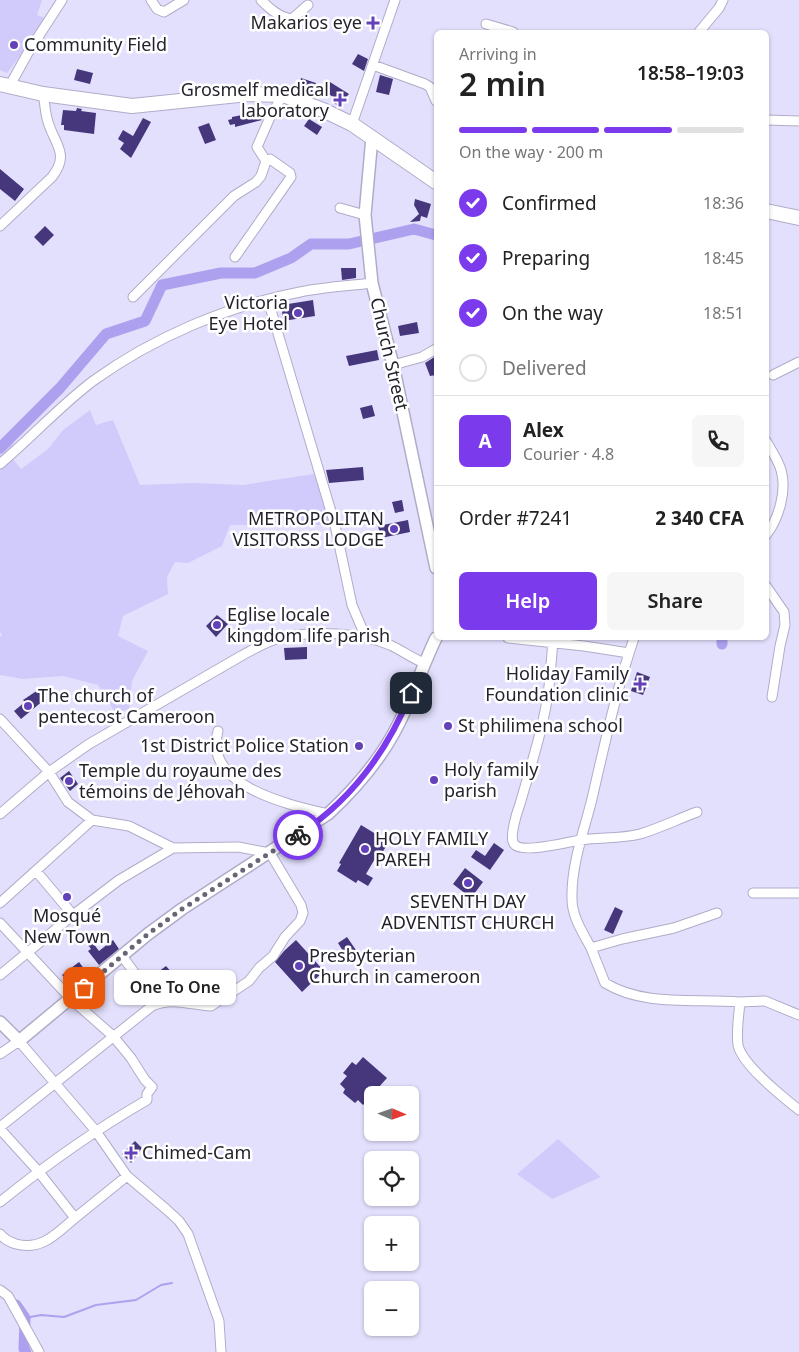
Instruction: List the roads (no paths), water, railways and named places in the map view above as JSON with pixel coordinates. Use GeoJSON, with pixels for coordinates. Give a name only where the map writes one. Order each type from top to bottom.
{"type":"FeatureCollection","features":[{"type":"Feature","properties":{"kind":"highway"},"geometry":{"type":"LineString","coordinates":[[4,86],[43,94],[132,106],[248,94],[283,96],[323,110],[352,124],[434,181]]}},
{"type":"Feature","properties":{"kind":"highway"},"geometry":{"type":"LineString","coordinates":[[769,212],[799,218]]}},
{"type":"Feature","properties":{"kind":"main road","name":"Church Street"},"geometry":{"type":"LineString","coordinates":[[372,137],[365,215],[365,232],[372,282],[393,365],[434,559]]}},
{"type":"Feature","properties":{"kind":"main road"},"geometry":{"type":"LineString","coordinates":[[0,1022],[19,1041],[182,909],[328,814],[349,795],[372,768],[399,724],[435,640]]}},
{"type":"Feature","properties":{"kind":"street"},"geometry":{"type":"LineString","coordinates":[[4,86],[62,0]]}},
{"type":"Feature","properties":{"kind":"street"},"geometry":{"type":"LineString","coordinates":[[151,0],[156,9],[164,12],[184,0]]}},
{"type":"Feature","properties":{"kind":"street"},"geometry":{"type":"LineString","coordinates":[[261,0],[271,10],[292,19],[308,6]]}},
{"type":"Feature","properties":{"kind":"street"},"geometry":{"type":"LineString","coordinates":[[352,124],[395,0]]}},
{"type":"Feature","properties":{"kind":"street"},"geometry":{"type":"LineString","coordinates":[[700,30],[719,8],[723,0]]}},
{"type":"Feature","properties":{"kind":"street"},"geometry":{"type":"LineString","coordinates":[[486,24],[506,30]]}},
{"type":"Feature","properties":{"kind":"street"},"geometry":{"type":"LineString","coordinates":[[373,65],[425,84],[430,87],[434,97]]}},
{"type":"Feature","properties":{"kind":"street"},"geometry":{"type":"LineString","coordinates":[[0,226],[52,177],[58,169],[61,160],[60,151],[47,119],[43,94]]}},
{"type":"Feature","properties":{"kind":"street"},"geometry":{"type":"LineString","coordinates":[[266,161],[257,147],[271,115],[283,96]]}},
{"type":"Feature","properties":{"kind":"street"},"geometry":{"type":"LineString","coordinates":[[769,120],[799,121]]}},
{"type":"Feature","properties":{"kind":"street"},"geometry":{"type":"LineString","coordinates":[[235,257],[291,177],[290,173],[270,159],[266,161]]}},
{"type":"Feature","properties":{"kind":"street"},"geometry":{"type":"LineString","coordinates":[[133,297],[234,196],[256,182],[261,176],[266,161]]}},
{"type":"Feature","properties":{"kind":"street"},"geometry":{"type":"LineString","coordinates":[[340,208],[365,215]]}},
{"type":"Feature","properties":{"kind":"street"},"geometry":{"type":"LineString","coordinates":[[0,464],[92,382],[172,335],[210,318],[268,300],[300,292],[372,282]]}},
{"type":"Feature","properties":{"kind":"street"},"geometry":{"type":"LineString","coordinates":[[268,300],[335,525],[352,605],[366,638]]}},
{"type":"Feature","properties":{"kind":"street"},"geometry":{"type":"LineString","coordinates":[[393,365],[422,357],[434,350]]}},
{"type":"Feature","properties":{"kind":"street"},"geometry":{"type":"LineString","coordinates":[[773,375],[799,362]]}},
{"type":"Feature","properties":{"kind":"street"},"geometry":{"type":"LineString","coordinates":[[769,447],[782,472],[783,484],[777,516],[769,530]]}},
{"type":"Feature","properties":{"kind":"street"},"geometry":{"type":"LineString","coordinates":[[769,590],[784,612],[785,625],[772,697]]}},
{"type":"Feature","properties":{"kind":"street"},"geometry":{"type":"LineString","coordinates":[[0,814],[49,772],[89,744],[265,643],[282,637],[308,634],[366,638],[390,645],[424,663]]}},
{"type":"Feature","properties":{"kind":"street"},"geometry":{"type":"LineString","coordinates":[[629,654],[552,640],[548,698],[543,725],[512,837],[514,844],[518,848],[524,848],[556,846],[581,840],[626,837],[697,812]]}},
{"type":"Feature","properties":{"kind":"street"},"geometry":{"type":"LineString","coordinates":[[633,640],[581,840],[571,900],[574,917],[591,948],[605,982],[625,993],[657,999],[765,1002],[799,1015]]}},
{"type":"Feature","properties":{"kind":"street"},"geometry":{"type":"LineString","coordinates":[[0,719],[49,772],[68,802],[92,820],[129,826],[173,848],[238,847],[270,853],[301,905],[303,913],[300,920],[285,937],[273,956],[259,968],[249,982],[211,1006],[170,1001],[152,1006],[0,1128],[38,1171],[75,1218]]}},
{"type":"Feature","properties":{"kind":"street"},"geometry":{"type":"LineString","coordinates":[[218,731],[215,741],[216,751],[226,770],[264,796],[280,803],[328,814]]}},
{"type":"Feature","properties":{"kind":"street"},"geometry":{"type":"LineString","coordinates":[[0,903],[92,820]]}},
{"type":"Feature","properties":{"kind":"street"},"geometry":{"type":"LineString","coordinates":[[0,975],[72,915],[125,876],[173,848]]}},
{"type":"Feature","properties":{"kind":"street"},"geometry":{"type":"LineString","coordinates":[[36,871],[72,915]]}},
{"type":"Feature","properties":{"kind":"street"},"geometry":{"type":"LineString","coordinates":[[753,893],[799,893]]}},
{"type":"Feature","properties":{"kind":"street"},"geometry":{"type":"LineString","coordinates":[[591,948],[622,938],[674,928],[717,913]]}},
{"type":"Feature","properties":{"kind":"street"},"geometry":{"type":"LineString","coordinates":[[0,922],[26,953],[71,999],[113,1036],[152,1087],[147,1094],[147,1100],[95,1130],[38,1171],[0,1202]]}},
{"type":"Feature","properties":{"kind":"street"},"geometry":{"type":"LineString","coordinates":[[122,956],[154,999],[152,1006]]}},
{"type":"Feature","properties":{"kind":"street"},"geometry":{"type":"LineString","coordinates":[[740,1002],[738,1045],[741,1052],[765,1081],[799,1110]]}},
{"type":"Feature","properties":{"kind":"street"},"geometry":{"type":"LineString","coordinates":[[0,1054],[19,1041],[95,1130],[127,1176],[179,1221],[188,1234],[219,1321],[221,1352]]}},
{"type":"Feature","properties":{"kind":"street"},"geometry":{"type":"LineString","coordinates":[[2,1241],[22,1246],[40,1245],[47,1242],[127,1176]]}},
{"type":"Feature","properties":{"kind":"street"},"geometry":{"type":"LineString","coordinates":[[0,1290],[8,1296],[39,1352]]}},
{"type":"Feature","properties":{"kind":"waterway"},"geometry":{"type":"LineString","coordinates":[[0,448],[60,388],[106,334],[145,321],[162,285],[221,273],[255,273],[291,258],[311,244],[349,244],[414,229],[434,234]]}},
{"type":"Feature","properties":{"kind":"waterway"},"geometry":{"type":"LineString","coordinates":[[25,1318],[41,1315],[64,1317],[96,1305],[136,1300],[161,1285],[172,1283]]}},
{"type":"Feature","properties":{"kind":"waterway"},"geometry":{"type":"LineString","coordinates":[[16,1305],[25,1318],[24,1349],[26,1352]]}},
{"type":"Feature","properties":{"kind":"place","name":"Makarios eye"},"geometry":{"type":"Point","coordinates":[373,23]}},
{"type":"Feature","properties":{"kind":"place","name":"Community Field"},"geometry":{"type":"Point","coordinates":[14,45]}},
{"type":"Feature","properties":{"kind":"place","name":"Grosmelf medical laboratory"},"geometry":{"type":"Point","coordinates":[340,100]}},
{"type":"Feature","properties":{"kind":"place","name":"Victoria Eye Hotel"},"geometry":{"type":"Point","coordinates":[298,313]}},
{"type":"Feature","properties":{"kind":"place","name":"METROPOLITAN VISITORSS LODGE"},"geometry":{"type":"Point","coordinates":[394,529]}},
{"type":"Feature","properties":{"kind":"place","name":"Eglise locale kingdom life parish"},"geometry":{"type":"Point","coordinates":[217,625]}},
{"type":"Feature","properties":{"kind":"place","name":"Holiday Family Foundation clinic"},"geometry":{"type":"Point","coordinates":[640,684]}},
{"type":"Feature","properties":{"kind":"place","name":"The church of pentecost Cameroon"},"geometry":{"type":"Point","coordinates":[28,706]}},
{"type":"Feature","properties":{"kind":"place","name":"St philimena school"},"geometry":{"type":"Point","coordinates":[448,726]}},
{"type":"Feature","properties":{"kind":"place","name":"1st District Police Station"},"geometry":{"type":"Point","coordinates":[359,746]}},
{"type":"Feature","properties":{"kind":"place","name":"Holy family parish"},"geometry":{"type":"Point","coordinates":[434,780]}},
{"type":"Feature","properties":{"kind":"place","name":"Temple du royaume des témoins de Jéhovah"},"geometry":{"type":"Point","coordinates":[69,781]}},
{"type":"Feature","properties":{"kind":"place","name":"HOLY FAMILY PAREH"},"geometry":{"type":"Point","coordinates":[365,849]}},
{"type":"Feature","properties":{"kind":"place","name":"SEVENTH DAY ADVENTIST CHURCH"},"geometry":{"type":"Point","coordinates":[468,883]}},
{"type":"Feature","properties":{"kind":"place","name":"Mosqué New Town"},"geometry":{"type":"Point","coordinates":[67,897]}},
{"type":"Feature","properties":{"kind":"place","name":"Presbyterian Church in cameroon"},"geometry":{"type":"Point","coordinates":[299,966]}},
{"type":"Feature","properties":{"kind":"place","name":"One To One"},"geometry":{"type":"Point","coordinates":[84,988]}},
{"type":"Feature","properties":{"kind":"place","name":"Chimed-Cam"},"geometry":{"type":"Point","coordinates":[131,1153]}}]}
